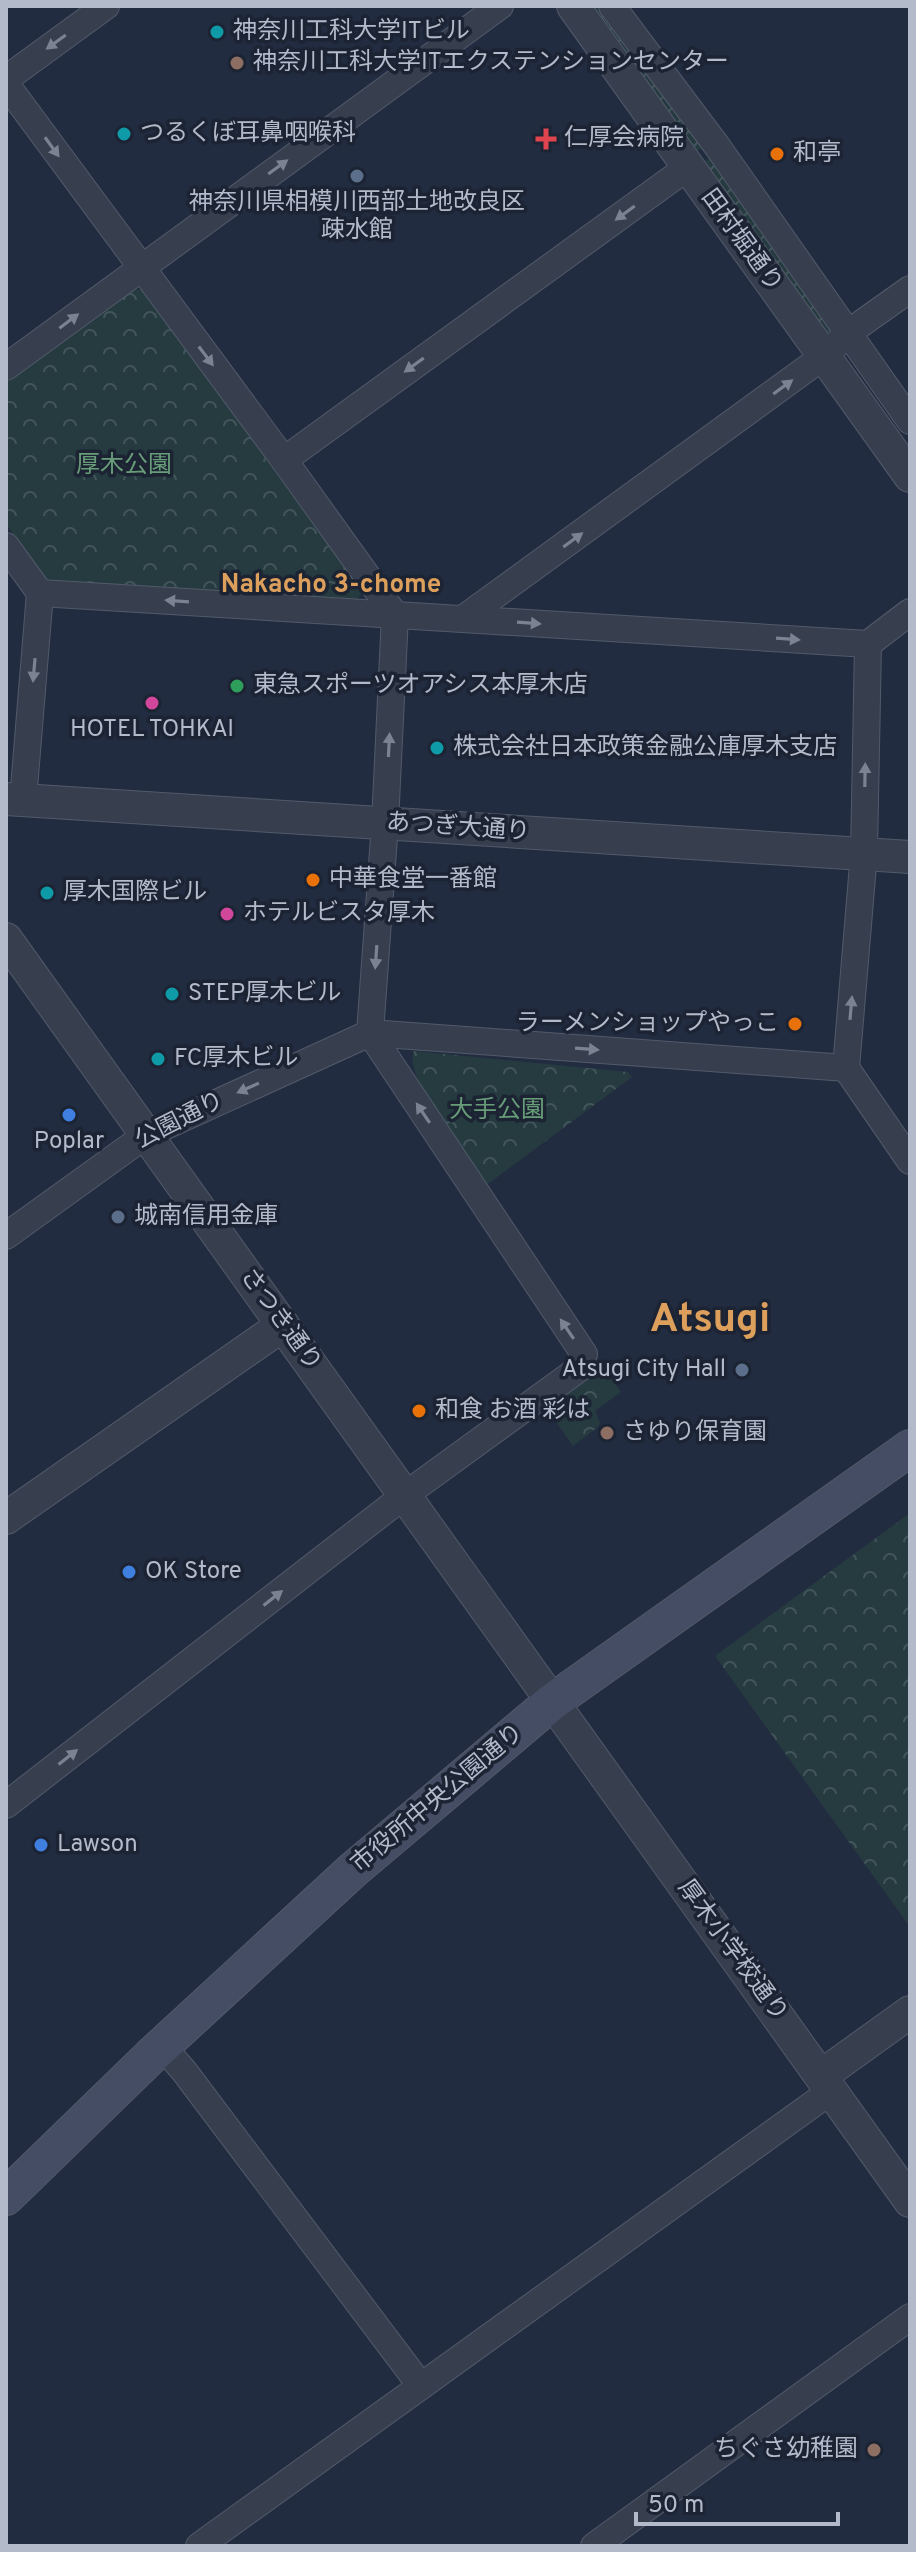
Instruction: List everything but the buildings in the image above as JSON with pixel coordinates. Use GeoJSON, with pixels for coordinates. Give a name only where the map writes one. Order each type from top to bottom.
{"type":"FeatureCollection","features":[{"type":"Feature","properties":{"kind":"main road","name":"市役所中央公園通り"},"geometry":{"type":"LineString","coordinates":[[6,2197],[162,2046],[353,1870],[552,1702],[910,1448]]}},
{"type":"Feature","properties":{"kind":"street"},"geometry":{"type":"LineString","coordinates":[[6,1805],[405,1495],[580,1368],[584,1354],[370,1033],[385,823],[395,615],[6,81],[106,6]]}},
{"type":"Feature","properties":{"kind":"street"},"geometry":{"type":"LineString","coordinates":[[6,367],[500,6]]}},
{"type":"Feature","properties":{"kind":"street","name":"田村堀通り"},"geometry":{"type":"LineString","coordinates":[[573,6],[910,476]]}},
{"type":"Feature","properties":{"kind":"street"},"geometry":{"type":"LineString","coordinates":[[612,6],[717,146],[910,421]]}},
{"type":"Feature","properties":{"kind":"street"},"geometry":{"type":"LineString","coordinates":[[284,460],[688,167]]}},
{"type":"Feature","properties":{"kind":"street"},"geometry":{"type":"LineString","coordinates":[[464,618],[824,356],[848,333],[910,289]]}},
{"type":"Feature","properties":{"kind":"street"},"geometry":{"type":"LineString","coordinates":[[6,546],[40,593],[14,799]]}},
{"type":"Feature","properties":{"kind":"street"},"geometry":{"type":"LineString","coordinates":[[40,593],[868,644],[910,612]]}},
{"type":"Feature","properties":{"kind":"street"},"geometry":{"type":"LineString","coordinates":[[868,644],[864,853],[846,1068],[908,1153]]}},
{"type":"Feature","properties":{"kind":"street","name":"あつぎ大通り"},"geometry":{"type":"LineString","coordinates":[[14,799],[910,857]]}},
{"type":"Feature","properties":{"kind":"street","name":"さつき通り"},"geometry":{"type":"LineString","coordinates":[[6,939],[552,1702]]}},
{"type":"Feature","properties":{"kind":"street"},"geometry":{"type":"LineString","coordinates":[[370,1033],[846,1068]]}},
{"type":"Feature","properties":{"kind":"street","name":"公園通り"},"geometry":{"type":"LineString","coordinates":[[6,1236],[146,1135],[370,1033]]}},
{"type":"Feature","properties":{"kind":"street"},"geometry":{"type":"LineString","coordinates":[[6,1518],[283,1325]]}},
{"type":"Feature","properties":{"kind":"street","name":"厚木小学校通り"},"geometry":{"type":"LineString","coordinates":[[552,1702],[910,2201]]}},
{"type":"Feature","properties":{"kind":"street"},"geometry":{"type":"LineString","coordinates":[[199,2546],[421,2386],[826,2083],[910,2012]]}},
{"type":"Feature","properties":{"kind":"street"},"geometry":{"type":"LineString","coordinates":[[162,2046],[421,2386]]}},
{"type":"Feature","properties":{"kind":"street"},"geometry":{"type":"LineString","coordinates":[[594,2546],[910,2317]]}},
{"type":"Feature","properties":{"kind":"green space"},"geometry":{"type":"Polygon","coordinates":[[[589,6],[603,6],[703,147],[694,153],[589,6]]]}},
{"type":"Feature","properties":{"kind":"green space"},"geometry":{"type":"Polygon","coordinates":[[[712,157],[833,328],[824,334],[702,163],[712,157]]]}},
{"type":"Feature","properties":{"kind":"green space","name":"厚木公園"},"geometry":{"type":"Polygon","coordinates":[[[134,289],[143,290],[362,591],[357,601],[58,582],[46,579],[6,524],[6,382],[134,289]]]}},
{"type":"Feature","properties":{"kind":"green space","name":"大手公園"},"geometry":{"type":"Polygon","coordinates":[[[414,1051],[628,1072],[632,1077],[485,1186],[427,1098],[413,1063],[414,1051]]]}},
{"type":"Feature","properties":{"kind":"green space"},"geometry":{"type":"Polygon","coordinates":[[[602,1365],[621,1392],[595,1411],[600,1423],[598,1427],[573,1446],[545,1406],[602,1365]]]}},
{"type":"Feature","properties":{"kind":"green space"},"geometry":{"type":"Polygon","coordinates":[[[910,1513],[910,1927],[715,1656],[910,1513]]]}},
{"type":"Feature","properties":{"kind":"place","name":"神奈川工科大学ITビル"},"geometry":{"type":"Point","coordinates":[217,32]}},
{"type":"Feature","properties":{"kind":"place","name":"神奈川工科大学ITエクステンションセンター"},"geometry":{"type":"Point","coordinates":[237,63]}},
{"type":"Feature","properties":{"kind":"place","name":"つるくぼ耳鼻咽喉科"},"geometry":{"type":"Point","coordinates":[124,134]}},
{"type":"Feature","properties":{"kind":"place","name":"仁厚会病院"},"geometry":{"type":"Point","coordinates":[546,139]}},
{"type":"Feature","properties":{"kind":"place","name":"和亭"},"geometry":{"type":"Point","coordinates":[777,154]}},
{"type":"Feature","properties":{"kind":"place","name":"神奈川県相模川西部土地改良区 疎水館"},"geometry":{"type":"Point","coordinates":[357,176]}},
{"type":"Feature","properties":{"kind":"place","name":"東急スポーツオアシス本厚木店"},"geometry":{"type":"Point","coordinates":[237,686]}},
{"type":"Feature","properties":{"kind":"place","name":"HOTEL TOHKAI"},"geometry":{"type":"Point","coordinates":[152,703]}},
{"type":"Feature","properties":{"kind":"place","name":"株式会社日本政策金融公庫厚木支店"},"geometry":{"type":"Point","coordinates":[437,748]}},
{"type":"Feature","properties":{"kind":"place","name":"中華食堂一番館"},"geometry":{"type":"Point","coordinates":[313,880]}},
{"type":"Feature","properties":{"kind":"place","name":"厚木国際ビル"},"geometry":{"type":"Point","coordinates":[47,893]}},
{"type":"Feature","properties":{"kind":"place","name":"ホテルビスタ厚木"},"geometry":{"type":"Point","coordinates":[227,914]}},
{"type":"Feature","properties":{"kind":"place","name":"STEP厚木ビル"},"geometry":{"type":"Point","coordinates":[172,994]}},
{"type":"Feature","properties":{"kind":"place","name":"ラーメンショップやっこ"},"geometry":{"type":"Point","coordinates":[795,1024]}},
{"type":"Feature","properties":{"kind":"place","name":"FC厚木ビル"},"geometry":{"type":"Point","coordinates":[158,1059]}},
{"type":"Feature","properties":{"kind":"place","name":"Poplar"},"geometry":{"type":"Point","coordinates":[69,1115]}},
{"type":"Feature","properties":{"kind":"place","name":"城南信用金庫"},"geometry":{"type":"Point","coordinates":[118,1217]}},
{"type":"Feature","properties":{"kind":"place","name":"Atsugi City Hall"},"geometry":{"type":"Point","coordinates":[742,1370]}},
{"type":"Feature","properties":{"kind":"place","name":"和食 お酒 彩は"},"geometry":{"type":"Point","coordinates":[419,1411]}},
{"type":"Feature","properties":{"kind":"place","name":"さゆり保育園"},"geometry":{"type":"Point","coordinates":[607,1433]}},
{"type":"Feature","properties":{"kind":"place","name":"OK Store"},"geometry":{"type":"Point","coordinates":[129,1572]}},
{"type":"Feature","properties":{"kind":"place","name":"Lawson"},"geometry":{"type":"Point","coordinates":[41,1845]}},
{"type":"Feature","properties":{"kind":"place","name":"ちぐさ幼稚園"},"geometry":{"type":"Point","coordinates":[874,2450]}},
{"type":"Feature","properties":{"kind":"district","name":"Nakacho 3-chome"},"geometry":{"type":"Point","coordinates":[331,585]}},
{"type":"Feature","properties":{"kind":"district","name":"Atsugi"},"geometry":{"type":"Point","coordinates":[710,1321]}}]}
